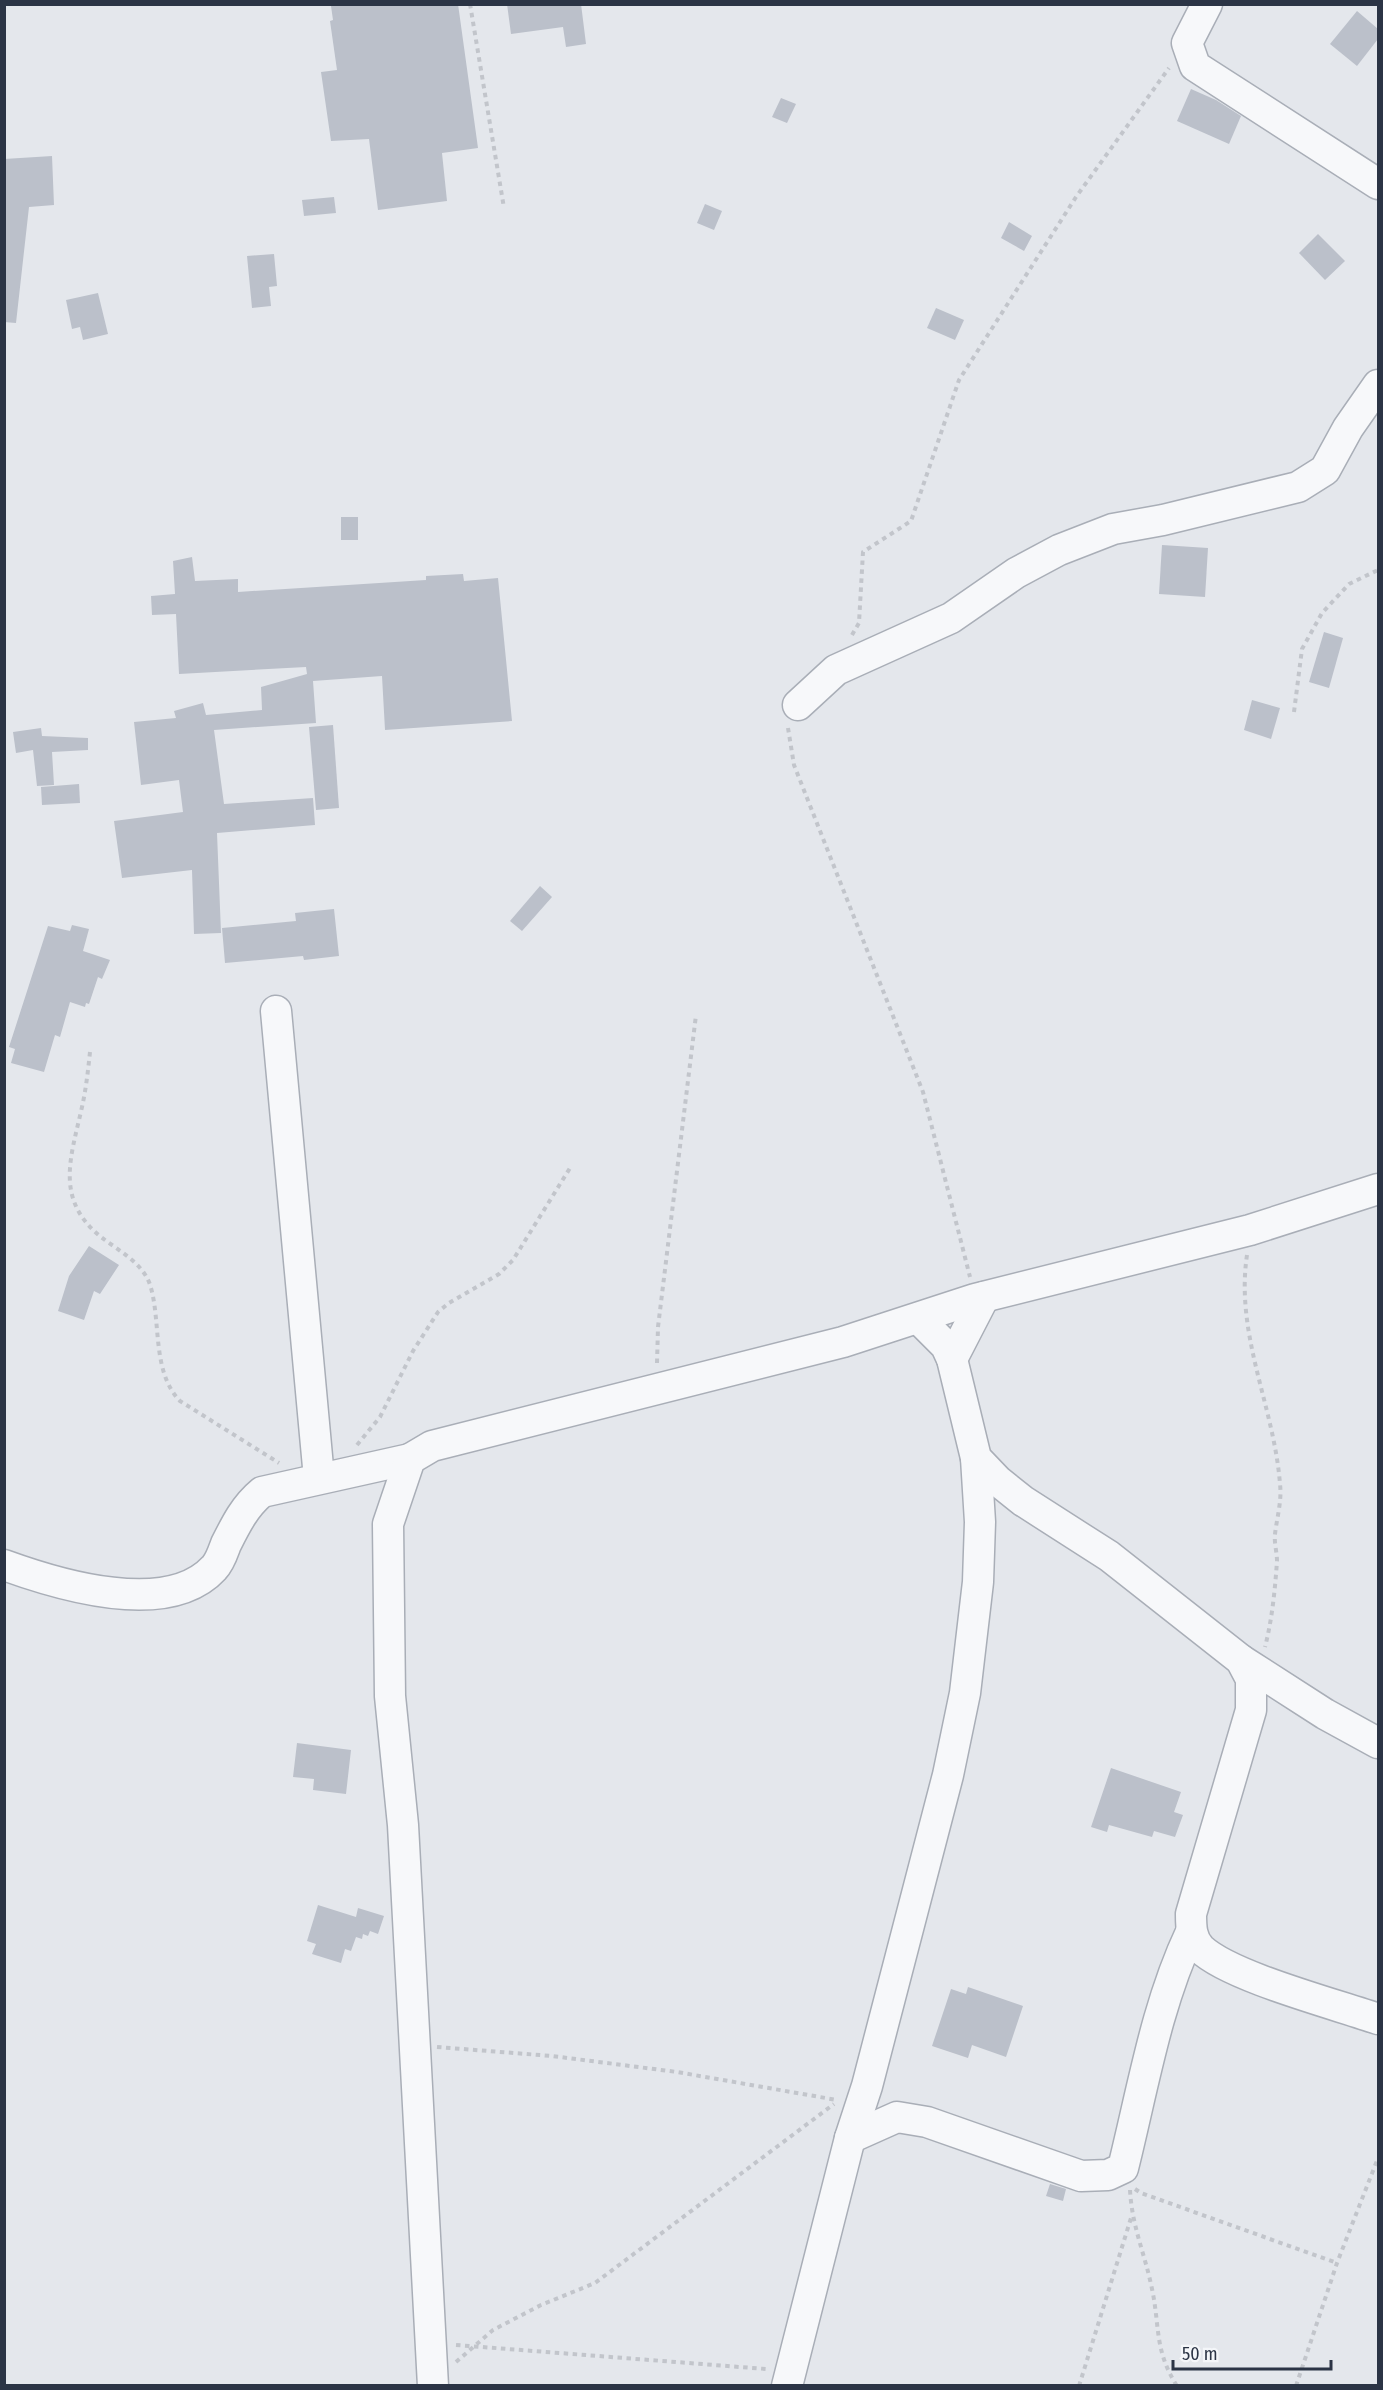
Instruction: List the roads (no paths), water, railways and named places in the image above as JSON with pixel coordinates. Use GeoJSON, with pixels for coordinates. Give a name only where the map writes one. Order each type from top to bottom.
{"type":"FeatureCollection","features":[{"type":"Feature","properties":{"kind":"street"},"geometry":{"type":"LineString","coordinates":[[1207,4],[1187,43],[1195,66],[1378,184]]}},
{"type":"Feature","properties":{"kind":"street"},"geometry":{"type":"LineString","coordinates":[[798,705],[836,670],[951,618],[1016,573],[1059,550],[1113,529],[1163,520],[1298,487],[1325,470],[1348,428],[1378,385]]}},
{"type":"Feature","properties":{"kind":"street"},"geometry":{"type":"LineString","coordinates":[[276,1011],[321,1477]]}},
{"type":"Feature","properties":{"kind":"street"},"geometry":{"type":"LineString","coordinates":[[4,1564],[42,1578],[130,1595],[172,1591],[200,1582],[216,1567],[234,1527],[249,1503],[262,1492],[321,1477],[410,1459],[432,1446],[843,1342],[980,1298],[1250,1230],[1378,1190]]}},
{"type":"Feature","properties":{"kind":"street"},"geometry":{"type":"LineString","coordinates":[[952,1359],[980,1298]]}},
{"type":"Feature","properties":{"kind":"street"},"geometry":{"type":"LineString","coordinates":[[789,2378],[850,2138],[867,2086],[948,1775],[965,1693],[978,1582],[980,1522],[976,1458],[952,1359],[946,1346],[919,1319]]}},
{"type":"Feature","properties":{"kind":"street"},"geometry":{"type":"LineString","coordinates":[[976,1458],[998,1481],[1023,1501],[1108,1557],[1250,1665],[1325,1714],[1378,1743]]}},
{"type":"Feature","properties":{"kind":"street"},"geometry":{"type":"LineString","coordinates":[[410,1459],[394,1502],[388,1535],[390,1696],[403,1825],[413,2045],[425,2196],[433,2382]]}},
{"type":"Feature","properties":{"kind":"street"},"geometry":{"type":"LineString","coordinates":[[867,2086],[897,2116],[927,2122],[1082,2176],[1108,2175],[1123,2168],[1159,2014],[1174,1969],[1191,1932],[1191,1914],[1251,1710],[1250,1665]]}},
{"type":"Feature","properties":{"kind":"street"},"geometry":{"type":"LineString","coordinates":[[1191,1932],[1200,1948],[1225,1965],[1378,2019]]}},
{"type":"Feature","properties":{"kind":"street"},"geometry":{"type":"LineString","coordinates":[[1174,1969],[1225,1965]]}},
{"type":"Feature","properties":{"kind":"street"},"geometry":{"type":"LineString","coordinates":[[850,2138],[897,2116]]}}]}
